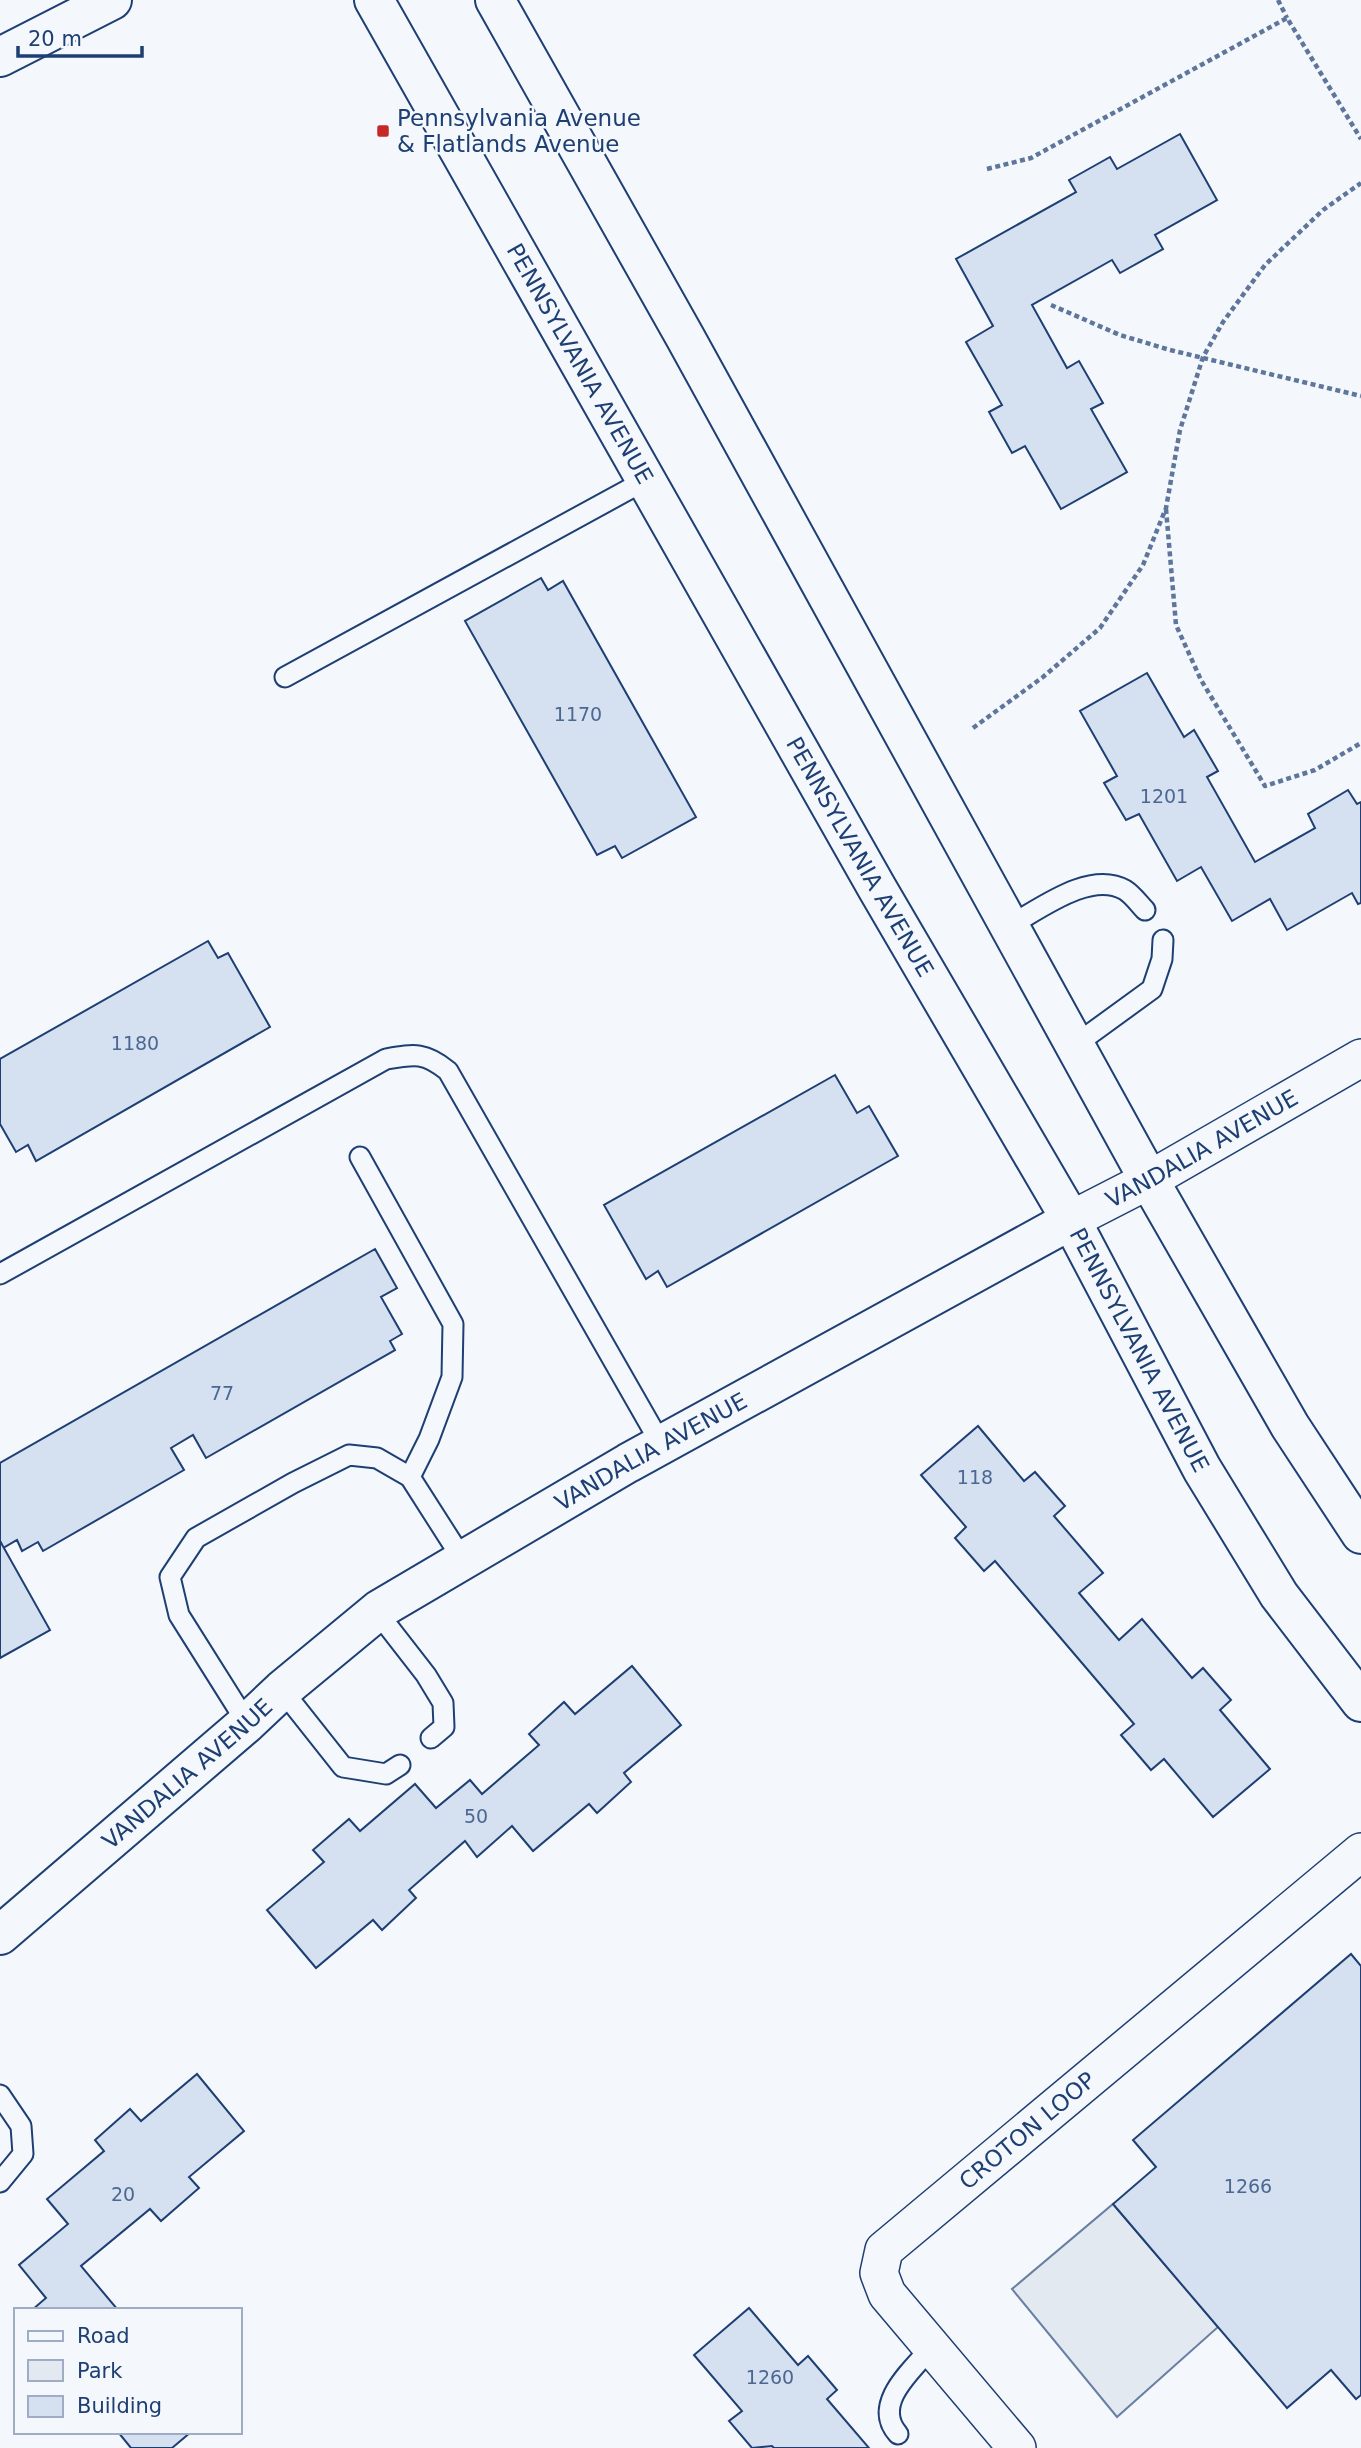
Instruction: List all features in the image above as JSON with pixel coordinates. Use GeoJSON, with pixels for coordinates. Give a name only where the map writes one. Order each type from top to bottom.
{"type":"FeatureCollection","features":[{"type":"Feature","properties":{"kind":"main road"},"geometry":{"type":"LineString","coordinates":[[0,57],[112,0]]}},
{"type":"Feature","properties":{"kind":"main road","name":"PENNSYLVANIA AVENUE"},"geometry":{"type":"LineString","coordinates":[[374,0],[877,888],[1070,1220],[1216,1492],[1279,1595],[1361,1702]]}},
{"type":"Feature","properties":{"kind":"main road"},"geometry":{"type":"LineString","coordinates":[[495,0],[680,328],[1149,1180],[1290,1426],[1361,1534]]}},
{"type":"Feature","properties":{"kind":"main road","name":"VANDALIA AVENUE"},"geometry":{"type":"LineString","coordinates":[[6,1921],[377,1612],[661,1444],[1070,1220]]}},
{"type":"Feature","properties":{"kind":"street","name":"VANDALIA AVENUE"},"geometry":{"type":"LineString","coordinates":[[1070,1220],[1149,1180],[1361,1058]]}},
{"type":"Feature","properties":{"kind":"street","name":"CROTON LOOP"},"geometry":{"type":"LineString","coordinates":[[1013,2447],[887,2294],[879,2273],[884,2250],[1361,1852]]}},
{"type":"Feature","properties":{"kind":"lane"},"geometry":{"type":"LineString","coordinates":[[285,677],[646,480]]}},
{"type":"Feature","properties":{"kind":"lane"},"geometry":{"type":"LineString","coordinates":[[1009,926],[1065,894],[1100,883],[1125,890],[1145,910]]}},
{"type":"Feature","properties":{"kind":"lane"},"geometry":{"type":"LineString","coordinates":[[1075,1045],[1152,989],[1162,959],[1163,940]]}},
{"type":"Feature","properties":{"kind":"lane"},"geometry":{"type":"LineString","coordinates":[[0,1274],[386,1059],[411,1055],[431,1057],[448,1071],[661,1444]]}},
{"type":"Feature","properties":{"kind":"lane"},"geometry":{"type":"LineString","coordinates":[[360,1157],[453,1324],[453,1377],[429,1439],[410,1477]]}},
{"type":"Feature","properties":{"kind":"lane"},"geometry":{"type":"LineString","coordinates":[[247,1723],[179,1615],[170,1577],[196,1538],[349,1455],[377,1458],[410,1477],[463,1560]]}},
{"type":"Feature","properties":{"kind":"lane"},"geometry":{"type":"LineString","coordinates":[[377,1612],[426,1675],[443,1703],[444,1727],[431,1738]]}},
{"type":"Feature","properties":{"kind":"lane"},"geometry":{"type":"LineString","coordinates":[[282,1690],[343,1767],[386,1774],[400,1765]]}},
{"type":"Feature","properties":{"kind":"lane"},"geometry":{"type":"LineString","coordinates":[[0,2095],[21,2126],[23,2154],[0,2182]]}},
{"type":"Feature","properties":{"kind":"lane"},"geometry":{"type":"LineString","coordinates":[[898,2434],[891,2426],[889,2406],[896,2388],[932,2347]]}},
{"type":"Feature","properties":{"kind":"path"},"geometry":{"type":"LineString","coordinates":[[1278,0],[1361,139]]}},
{"type":"Feature","properties":{"kind":"path"},"geometry":{"type":"LineString","coordinates":[[987,169],[1031,158],[1287,18]]}},
{"type":"Feature","properties":{"kind":"path"},"geometry":{"type":"LineString","coordinates":[[973,728],[1043,677],[1100,628],[1143,565],[1166,508],[1180,430],[1203,357],[1223,321],[1265,265],[1323,210],[1361,183]]}},
{"type":"Feature","properties":{"kind":"path"},"geometry":{"type":"LineString","coordinates":[[1051,305],[1120,335],[1170,350],[1361,396]]}},
{"type":"Feature","properties":{"kind":"path"},"geometry":{"type":"LineString","coordinates":[[1166,508],[1176,625],[1201,680],[1265,786],[1315,769],[1361,743]]}},
{"type":"Feature","properties":{"kind":"green space"},"geometry":{"type":"Polygon","coordinates":[[[1113,2204],[1218,2327],[1117,2417],[1012,2289],[1113,2204]]]}},
{"type":"Feature","properties":{"kind":"building"},"geometry":{"type":"Polygon","coordinates":[[[1180,134],[1217,200],[1155,235],[1163,249],[1120,273],[1112,260],[1032,305],[1067,368],[1079,361],[1103,403],[1091,409],[1127,472],[1061,509],[1025,446],[1012,453],[989,412],[1002,405],[966,342],[993,326],[956,259],[1076,192],[1069,180],[1110,157],[1117,169],[1180,134]]]}},
{"type":"Feature","properties":{"kind":"building"},"geometry":{"type":"Polygon","coordinates":[[[541,578],[548,590],[563,581],[696,817],[622,858],[615,846],[597,855],[465,621],[541,578]]]}},
{"type":"Feature","properties":{"kind":"building"},"geometry":{"type":"Polygon","coordinates":[[[1147,673],[1184,737],[1194,730],[1218,771],[1207,777],[1255,862],[1315,828],[1308,814],[1348,790],[1357,804],[1361,802],[1361,903],[1358,904],[1352,893],[1287,930],[1270,899],[1232,921],[1201,867],[1177,881],[1139,814],[1126,820],[1104,783],[1117,776],[1080,711],[1147,673]]]}},
{"type":"Feature","properties":{"kind":"building"},"geometry":{"type":"Polygon","coordinates":[[[208,941],[218,958],[228,953],[270,1027],[36,1161],[28,1145],[16,1152],[0,1124],[0,1059],[208,941]]]}},
{"type":"Feature","properties":{"kind":"building"},"geometry":{"type":"Polygon","coordinates":[[[835,1075],[857,1113],[869,1106],[898,1156],[667,1287],[658,1271],[646,1279],[604,1205],[835,1075]]]}},
{"type":"Feature","properties":{"kind":"building"},"geometry":{"type":"Polygon","coordinates":[[[375,1249],[397,1288],[381,1297],[402,1334],[390,1341],[395,1350],[206,1458],[193,1435],[171,1448],[184,1470],[43,1551],[38,1542],[22,1551],[17,1540],[3,1548],[0,1541],[0,1463],[375,1249]]]}},
{"type":"Feature","properties":{"kind":"building"},"geometry":{"type":"Polygon","coordinates":[[[978,1426],[1024,1481],[1035,1472],[1065,1506],[1054,1516],[1103,1573],[1079,1593],[1119,1640],[1142,1619],[1192,1678],[1203,1668],[1231,1700],[1220,1710],[1270,1769],[1213,1817],[1164,1759],[1151,1770],[1121,1735],[1134,1724],[995,1561],[984,1571],[955,1538],[966,1527],[921,1475],[978,1426]]]}},
{"type":"Feature","properties":{"kind":"building"},"geometry":{"type":"Polygon","coordinates":[[[0,1541],[50,1630],[0,1658],[0,1541]]]}},
{"type":"Feature","properties":{"kind":"building"},"geometry":{"type":"Polygon","coordinates":[[[632,1666],[681,1725],[624,1773],[631,1782],[597,1813],[589,1804],[533,1851],[512,1826],[477,1857],[465,1841],[409,1890],[416,1898],[382,1930],[373,1920],[316,1968],[267,1910],[324,1862],[313,1850],[349,1819],[360,1831],[415,1784],[436,1808],[470,1780],[482,1794],[539,1745],[529,1734],[564,1702],[575,1714],[632,1666]]]}},
{"type":"Feature","properties":{"kind":"building"},"geometry":{"type":"Polygon","coordinates":[[[1351,1954],[1361,1966],[1361,2395],[1356,2399],[1331,2370],[1287,2408],[1113,2204],[1156,2167],[1133,2140],[1351,1954]]]}},
{"type":"Feature","properties":{"kind":"building"},"geometry":{"type":"Polygon","coordinates":[[[197,2074],[244,2131],[189,2177],[199,2188],[161,2221],[150,2209],[81,2266],[116,2308],[34,2308],[46,2298],[19,2265],[68,2224],[47,2199],[104,2151],[95,2140],[130,2109],[141,2121],[197,2074]]]}},
{"type":"Feature","properties":{"kind":"building"},"geometry":{"type":"Polygon","coordinates":[[[749,2308],[798,2365],[808,2356],[837,2390],[827,2399],[869,2448],[752,2448],[729,2421],[742,2411],[694,2355],[749,2308]]]}},
{"type":"Feature","properties":{"kind":"building"},"geometry":{"type":"Polygon","coordinates":[[[120,2434],[189,2434],[172,2448],[131,2448],[120,2434]]]}},
{"type":"Feature","properties":{"kind":"place","name":"Pennsylvania Avenue & Flatlands Avenue"},"geometry":{"type":"Point","coordinates":[383,131]}}]}
